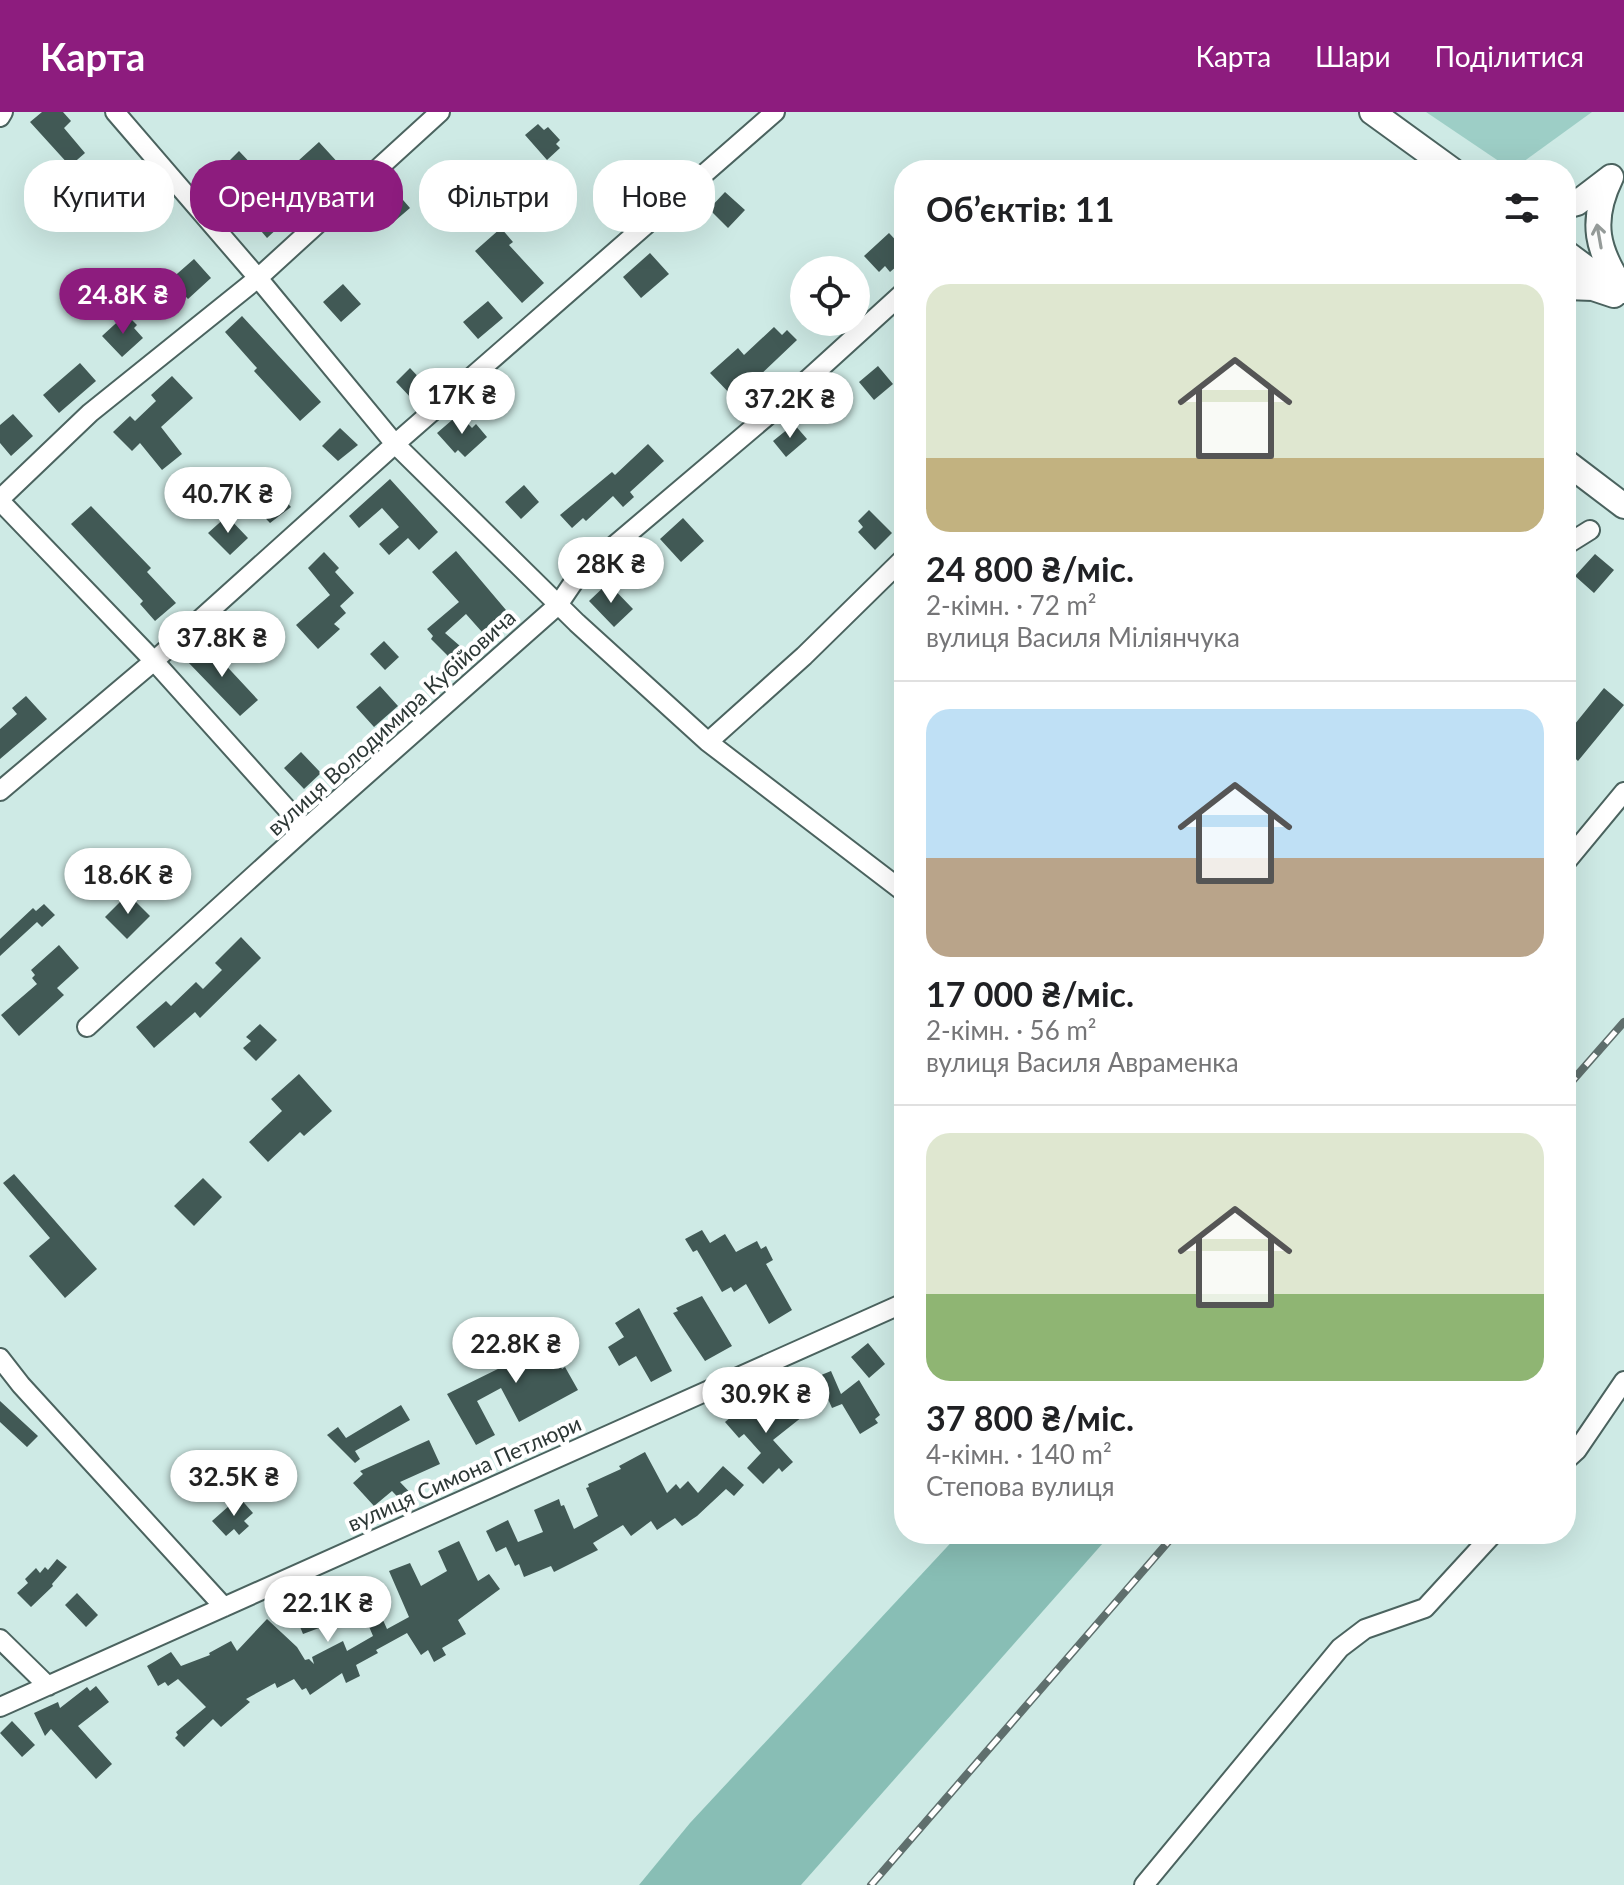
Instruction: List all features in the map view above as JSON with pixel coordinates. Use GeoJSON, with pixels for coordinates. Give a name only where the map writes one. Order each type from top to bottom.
{"type":"FeatureCollection","features":[{"type":"Feature","properties":{"kind":"main road"},"geometry":{"type":"LineString","coordinates":[[1372,112],[1438,160]]}},
{"type":"Feature","properties":{"kind":"main road"},"geometry":{"type":"LineString","coordinates":[[1576,203],[1618,172]]}},
{"type":"Feature","properties":{"kind":"main road"},"geometry":{"type":"LineString","coordinates":[[1618,172],[1602,197],[1597,222],[1607,266],[1624,295]]}},
{"type":"Feature","properties":{"kind":"main road"},"geometry":{"type":"LineString","coordinates":[[1576,260],[1624,295]]}},
{"type":"Feature","properties":{"kind":"main road"},"geometry":{"type":"LineString","coordinates":[[1576,287],[1624,295]]}},
{"type":"Feature","properties":{"kind":"main road"},"geometry":{"type":"LineString","coordinates":[[1576,470],[1624,506]]}},
{"type":"Feature","properties":{"kind":"street"},"geometry":{"type":"LineString","coordinates":[[115,112],[395,444],[558,605],[708,742],[894,884]]}},
{"type":"Feature","properties":{"kind":"street"},"geometry":{"type":"LineString","coordinates":[[305,829],[154,661],[0,500],[90,413],[258,278],[440,112]]}},
{"type":"Feature","properties":{"kind":"street"},"geometry":{"type":"LineString","coordinates":[[0,791],[154,661],[395,444],[775,112]]}},
{"type":"Feature","properties":{"kind":"street","name":"вулиця Володимира Кубійовича"},"geometry":{"type":"LineString","coordinates":[[87,1027],[558,605],[575,580],[596,561],[773,411],[894,301]]}},
{"type":"Feature","properties":{"kind":"street"},"geometry":{"type":"LineString","coordinates":[[1576,539],[1590,530]]}},
{"type":"Feature","properties":{"kind":"street"},"geometry":{"type":"LineString","coordinates":[[708,742],[804,656],[894,568]]}},
{"type":"Feature","properties":{"kind":"street"},"geometry":{"type":"LineString","coordinates":[[1576,847],[1624,792]]}},
{"type":"Feature","properties":{"kind":"street","name":"вулиця Симона Петлюри"},"geometry":{"type":"LineString","coordinates":[[0,1707],[894,1307]]}},
{"type":"Feature","properties":{"kind":"street"},"geometry":{"type":"LineString","coordinates":[[0,1358],[21,1385],[224,1607]]}},
{"type":"Feature","properties":{"kind":"street"},"geometry":{"type":"LineString","coordinates":[[1576,1451],[1624,1381]]}},
{"type":"Feature","properties":{"kind":"street"},"geometry":{"type":"LineString","coordinates":[[1144,1885],[1340,1648],[1365,1629],[1425,1608],[1484,1544]]}},
{"type":"Feature","properties":{"kind":"street"},"geometry":{"type":"LineString","coordinates":[[0,1639],[48,1686]]}},
{"type":"Feature","properties":{"kind":"green space"},"geometry":{"type":"Polygon","coordinates":[[[1426,112],[1592,112],[1526,160],[1497,160],[1426,112]]]}},
{"type":"Feature","properties":{"kind":"green space"},"geometry":{"type":"Polygon","coordinates":[[[950,1544],[1102,1544],[801,1885],[639,1885],[690,1823],[950,1544]]]}},
{"type":"Feature","properties":{"kind":"building"},"geometry":{"type":"Polygon","coordinates":[[[42,112],[63,112],[71,121],[64,128],[85,153],[77,160],[65,160],[30,122],[42,112]]]}},
{"type":"Feature","properties":{"kind":"building"},"geometry":{"type":"Polygon","coordinates":[[[538,124],[544,130],[548,127],[560,140],[556,144],[560,148],[547,160],[525,135],[538,124]]]}},
{"type":"Feature","properties":{"kind":"building"},"geometry":{"type":"Polygon","coordinates":[[[319,142],[336,160],[299,160],[319,142]]]}},
{"type":"Feature","properties":{"kind":"building"},"geometry":{"type":"Polygon","coordinates":[[[239,151],[248,160],[230,160],[239,151]]]}},
{"type":"Feature","properties":{"kind":"building"},"geometry":{"type":"Polygon","coordinates":[[[725,192],[745,210],[728,228],[715,215],[715,203],[725,192]]]}},
{"type":"Feature","properties":{"kind":"building"},"geometry":{"type":"Polygon","coordinates":[[[403,200],[410,208],[403,214],[403,200]]]}},
{"type":"Feature","properties":{"kind":"building"},"geometry":{"type":"Polygon","coordinates":[[[496,232],[504,232],[513,242],[509,245],[544,283],[522,303],[475,251],[496,232]]]}},
{"type":"Feature","properties":{"kind":"building"},"geometry":{"type":"Polygon","coordinates":[[[889,233],[894,238],[894,269],[890,272],[885,266],[879,272],[870,262],[870,256],[864,256],[889,233]]]}},
{"type":"Feature","properties":{"kind":"building"},"geometry":{"type":"Polygon","coordinates":[[[650,253],[669,274],[641,298],[623,277],[650,253]]]}},
{"type":"Feature","properties":{"kind":"building"},"geometry":{"type":"Polygon","coordinates":[[[194,259],[211,278],[188,299],[170,280],[194,259]]]}},
{"type":"Feature","properties":{"kind":"building"},"geometry":{"type":"Polygon","coordinates":[[[343,284],[361,304],[341,322],[323,302],[343,284]]]}},
{"type":"Feature","properties":{"kind":"building"},"geometry":{"type":"Polygon","coordinates":[[[488,301],[503,318],[478,339],[463,322],[488,301]]]}},
{"type":"Feature","properties":{"kind":"building"},"geometry":{"type":"Polygon","coordinates":[[[126,314],[137,325],[134,328],[143,338],[122,357],[102,336],[126,314]]]}},
{"type":"Feature","properties":{"kind":"building"},"geometry":{"type":"Polygon","coordinates":[[[242,316],[321,402],[300,421],[254,371],[257,368],[225,332],[242,316]]]}},
{"type":"Feature","properties":{"kind":"building"},"geometry":{"type":"Polygon","coordinates":[[[774,327],[782,335],[787,330],[797,340],[735,399],[710,373],[738,348],[744,355],[774,327]]]}},
{"type":"Feature","properties":{"kind":"building"},"geometry":{"type":"Polygon","coordinates":[[[80,363],[96,381],[59,413],[43,395],[80,363]]]}},
{"type":"Feature","properties":{"kind":"building"},"geometry":{"type":"Polygon","coordinates":[[[878,366],[893,384],[874,400],[859,382],[878,366]]]}},
{"type":"Feature","properties":{"kind":"building"},"geometry":{"type":"Polygon","coordinates":[[[410,368],[426,385],[412,399],[396,382],[410,368]]]}},
{"type":"Feature","properties":{"kind":"building"},"geometry":{"type":"Polygon","coordinates":[[[172,376],[193,398],[161,427],[182,454],[162,470],[140,443],[132,451],[113,432],[130,416],[135,421],[156,401],[151,395],[172,376]]]}},
{"type":"Feature","properties":{"kind":"building"},"geometry":{"type":"Polygon","coordinates":[[[832,387],[847,404],[831,418],[825,412],[822,415],[813,405],[832,387]]]}},
{"type":"Feature","properties":{"kind":"building"},"geometry":{"type":"Polygon","coordinates":[[[13,414],[33,436],[11,456],[0,443],[0,425],[13,414]]]}},
{"type":"Feature","properties":{"kind":"building"},"geometry":{"type":"Polygon","coordinates":[[[459,414],[472,428],[476,424],[487,437],[465,457],[458,450],[455,453],[437,433],[459,414]]]}},
{"type":"Feature","properties":{"kind":"building"},"geometry":{"type":"Polygon","coordinates":[[[794,424],[807,439],[786,457],[773,441],[794,424]]]}},
{"type":"Feature","properties":{"kind":"building"},"geometry":{"type":"Polygon","coordinates":[[[340,428],[358,445],[338,461],[322,446],[340,428]]]}},
{"type":"Feature","properties":{"kind":"building"},"geometry":{"type":"Polygon","coordinates":[[[648,444],[664,461],[630,492],[634,497],[623,507],[613,496],[586,521],[583,518],[572,528],[560,515],[612,472],[615,475],[648,444]]]}},
{"type":"Feature","properties":{"kind":"building"},"geometry":{"type":"Polygon","coordinates":[[[390,479],[438,532],[419,550],[408,538],[389,555],[379,544],[399,527],[382,508],[359,528],[349,516],[390,479]]]}},
{"type":"Feature","properties":{"kind":"building"},"geometry":{"type":"Polygon","coordinates":[[[268,482],[291,507],[270,523],[248,500],[268,482]]]}},
{"type":"Feature","properties":{"kind":"building"},"geometry":{"type":"Polygon","coordinates":[[[524,485],[539,502],[521,519],[505,502],[524,485]]]}},
{"type":"Feature","properties":{"kind":"building"},"geometry":{"type":"Polygon","coordinates":[[[91,506],[151,568],[147,572],[176,603],[155,621],[140,604],[143,601],[71,524],[91,506]]]}},
{"type":"Feature","properties":{"kind":"building"},"geometry":{"type":"Polygon","coordinates":[[[869,510],[892,533],[875,550],[858,532],[863,527],[858,521],[869,510]]]}},
{"type":"Feature","properties":{"kind":"building"},"geometry":{"type":"Polygon","coordinates":[[[227,516],[248,538],[230,555],[208,533],[227,516]]]}},
{"type":"Feature","properties":{"kind":"building"},"geometry":{"type":"Polygon","coordinates":[[[683,518],[704,541],[681,562],[660,539],[683,518]]]}},
{"type":"Feature","properties":{"kind":"building"},"geometry":{"type":"Polygon","coordinates":[[[456,551],[506,610],[482,632],[466,614],[445,633],[460,646],[458,648],[464,655],[455,663],[431,639],[433,636],[427,629],[459,602],[432,572],[456,551]]]}},
{"type":"Feature","properties":{"kind":"building"},"geometry":{"type":"Polygon","coordinates":[[[324,552],[339,568],[335,572],[354,593],[340,606],[346,613],[334,624],[340,629],[318,649],[296,625],[330,595],[308,568],[324,552]]]}},
{"type":"Feature","properties":{"kind":"building"},"geometry":{"type":"Polygon","coordinates":[[[1595,554],[1614,570],[1594,593],[1576,575],[1595,554]]]}},
{"type":"Feature","properties":{"kind":"building"},"geometry":{"type":"Polygon","coordinates":[[[608,583],[633,609],[614,627],[589,601],[608,583]]]}},
{"type":"Feature","properties":{"kind":"building"},"geometry":{"type":"Polygon","coordinates":[[[384,641],[399,657],[385,670],[370,654],[384,641]]]}},
{"type":"Feature","properties":{"kind":"building"},"geometry":{"type":"Polygon","coordinates":[[[205,643],[258,700],[240,716],[186,660],[205,643]]]}},
{"type":"Feature","properties":{"kind":"building"},"geometry":{"type":"Polygon","coordinates":[[[380,686],[398,706],[374,727],[356,707],[380,686]]]}},
{"type":"Feature","properties":{"kind":"building"},"geometry":{"type":"Polygon","coordinates":[[[1604,688],[1624,705],[1578,761],[1576,723],[1604,688]]]}},
{"type":"Feature","properties":{"kind":"building"},"geometry":{"type":"Polygon","coordinates":[[[26,696],[47,719],[0,759],[0,729],[17,714],[12,708],[26,696]]]}},
{"type":"Feature","properties":{"kind":"building"},"geometry":{"type":"Polygon","coordinates":[[[301,752],[321,773],[304,789],[284,768],[301,752]]]}},
{"type":"Feature","properties":{"kind":"building"},"geometry":{"type":"Polygon","coordinates":[[[128,894],[150,916],[127,939],[105,917],[128,894]]]}},
{"type":"Feature","properties":{"kind":"building"},"geometry":{"type":"Polygon","coordinates":[[[44,904],[55,915],[42,927],[37,922],[0,956],[0,939],[33,908],[36,911],[44,904]]]}},
{"type":"Feature","properties":{"kind":"building"},"geometry":{"type":"Polygon","coordinates":[[[241,937],[261,958],[200,1018],[195,1012],[154,1048],[136,1027],[166,1001],[171,1006],[196,982],[203,989],[222,970],[215,963],[241,937]]]}},
{"type":"Feature","properties":{"kind":"building"},"geometry":{"type":"Polygon","coordinates":[[[59,945],[79,968],[57,988],[64,995],[19,1036],[1,1015],[37,984],[31,970],[59,945]]]}},
{"type":"Feature","properties":{"kind":"building"},"geometry":{"type":"Polygon","coordinates":[[[260,1024],[277,1040],[256,1061],[243,1048],[251,1041],[246,1037],[260,1024]]]}},
{"type":"Feature","properties":{"kind":"building"},"geometry":{"type":"Polygon","coordinates":[[[299,1074],[332,1111],[304,1136],[300,1132],[268,1162],[249,1142],[282,1111],[271,1099],[299,1074]]]}},
{"type":"Feature","properties":{"kind":"building"},"geometry":{"type":"Polygon","coordinates":[[[14,1174],[97,1269],[65,1298],[29,1256],[50,1238],[3,1183],[14,1174]]]}},
{"type":"Feature","properties":{"kind":"building"},"geometry":{"type":"Polygon","coordinates":[[[203,1178],[222,1197],[194,1226],[174,1206],[203,1178]]]}},
{"type":"Feature","properties":{"kind":"building"},"geometry":{"type":"Polygon","coordinates":[[[702,1230],[710,1243],[725,1234],[736,1252],[757,1241],[761,1249],[766,1246],[773,1260],[766,1264],[792,1310],[769,1324],[746,1284],[734,1292],[731,1287],[722,1292],[697,1250],[693,1252],[685,1239],[702,1230]]]}},
{"type":"Feature","properties":{"kind":"building"},"geometry":{"type":"Polygon","coordinates":[[[702,1296],[732,1346],[705,1361],[673,1313],[678,1311],[676,1308],[702,1296]]]}},
{"type":"Feature","properties":{"kind":"building"},"geometry":{"type":"Polygon","coordinates":[[[639,1308],[672,1371],[651,1382],[636,1356],[619,1366],[608,1347],[624,1337],[615,1323],[639,1308]]]}},
{"type":"Feature","properties":{"kind":"building"},"geometry":{"type":"Polygon","coordinates":[[[537,1324],[562,1369],[565,1367],[578,1390],[519,1422],[501,1388],[477,1401],[495,1435],[476,1445],[447,1394],[516,1360],[512,1353],[522,1348],[515,1336],[537,1324]]]}},
{"type":"Feature","properties":{"kind":"building"},"geometry":{"type":"Polygon","coordinates":[[[868,1343],[885,1364],[869,1378],[851,1357],[868,1343]]]}},
{"type":"Feature","properties":{"kind":"building"},"geometry":{"type":"Polygon","coordinates":[[[831,1371],[841,1394],[859,1380],[880,1415],[875,1419],[878,1423],[860,1434],[842,1404],[832,1408],[828,1399],[819,1403],[809,1380],[831,1371]]]}},
{"type":"Feature","properties":{"kind":"building"},"geometry":{"type":"Polygon","coordinates":[[[782,1393],[802,1417],[773,1440],[793,1462],[782,1472],[779,1468],[763,1484],[747,1468],[761,1453],[744,1434],[739,1438],[725,1422],[744,1406],[754,1417],[782,1393]]]}},
{"type":"Feature","properties":{"kind":"building"},"geometry":{"type":"Polygon","coordinates":[[[0,1401],[38,1436],[27,1447],[0,1422],[0,1401]]]}},
{"type":"Feature","properties":{"kind":"building"},"geometry":{"type":"Polygon","coordinates":[[[401,1405],[410,1420],[355,1451],[360,1459],[355,1463],[327,1435],[338,1427],[346,1438],[401,1405]]]}},
{"type":"Feature","properties":{"kind":"building"},"geometry":{"type":"Polygon","coordinates":[[[429,1440],[440,1464],[400,1482],[418,1501],[409,1509],[392,1491],[374,1506],[353,1483],[363,1474],[360,1471],[429,1440]]]}},
{"type":"Feature","properties":{"kind":"building"},"geometry":{"type":"Polygon","coordinates":[[[645,1452],[667,1493],[676,1484],[680,1489],[688,1481],[698,1493],[723,1466],[744,1485],[734,1496],[726,1489],[682,1526],[675,1518],[657,1530],[651,1521],[631,1536],[623,1525],[593,1543],[598,1550],[554,1572],[551,1566],[524,1577],[519,1564],[515,1566],[506,1547],[496,1552],[486,1531],[508,1520],[518,1542],[543,1532],[534,1510],[559,1499],[574,1529],[598,1516],[586,1488],[588,1484],[621,1469],[619,1466],[645,1452]]]}},
{"type":"Feature","properties":{"kind":"building"},"geometry":{"type":"Polygon","coordinates":[[[239,1497],[253,1513],[244,1521],[249,1526],[239,1535],[234,1529],[226,1536],[212,1521],[239,1497]]]}},
{"type":"Feature","properties":{"kind":"building"},"geometry":{"type":"Polygon","coordinates":[[[459,1541],[478,1581],[489,1574],[500,1589],[458,1620],[466,1634],[442,1648],[446,1655],[434,1662],[428,1650],[421,1655],[407,1633],[356,1665],[360,1676],[346,1683],[342,1673],[310,1695],[294,1679],[277,1688],[275,1683],[246,1699],[250,1702],[221,1727],[213,1719],[184,1747],[175,1738],[178,1735],[176,1732],[206,1707],[178,1679],[168,1686],[165,1682],[158,1686],[147,1666],[171,1652],[181,1666],[210,1655],[231,1641],[237,1651],[267,1619],[297,1647],[305,1660],[309,1659],[314,1664],[312,1657],[343,1641],[347,1651],[373,1636],[362,1610],[353,1614],[343,1592],[366,1582],[387,1629],[409,1617],[389,1571],[410,1563],[421,1586],[447,1571],[438,1551],[459,1541]]]}},
{"type":"Feature","properties":{"kind":"building"},"geometry":{"type":"Polygon","coordinates":[[[57,1559],[67,1567],[31,1607],[17,1593],[28,1583],[25,1579],[36,1568],[40,1573],[45,1567],[48,1570],[57,1559]]]}},
{"type":"Feature","properties":{"kind":"building"},"geometry":{"type":"Polygon","coordinates":[[[77,1593],[98,1615],[86,1627],[65,1605],[77,1593]]]}},
{"type":"Feature","properties":{"kind":"building"},"geometry":{"type":"Polygon","coordinates":[[[318,1602],[327,1625],[303,1634],[294,1612],[318,1602]]]}},
{"type":"Feature","properties":{"kind":"building"},"geometry":{"type":"Polygon","coordinates":[[[96,1686],[109,1702],[78,1726],[112,1764],[96,1779],[51,1729],[45,1736],[34,1713],[58,1702],[60,1708],[87,1687],[90,1691],[96,1686]]]}},
{"type":"Feature","properties":{"kind":"building"},"geometry":{"type":"Polygon","coordinates":[[[12,1721],[35,1745],[22,1757],[0,1733],[12,1721]]]}},
{"type":"Feature","properties":{"kind":"railway"},"geometry":{"type":"LineString","coordinates":[[1576,1077],[1624,1022]]}},
{"type":"Feature","properties":{"kind":"railway"},"geometry":{"type":"LineString","coordinates":[[871,1885],[1166,1544]]}}]}
